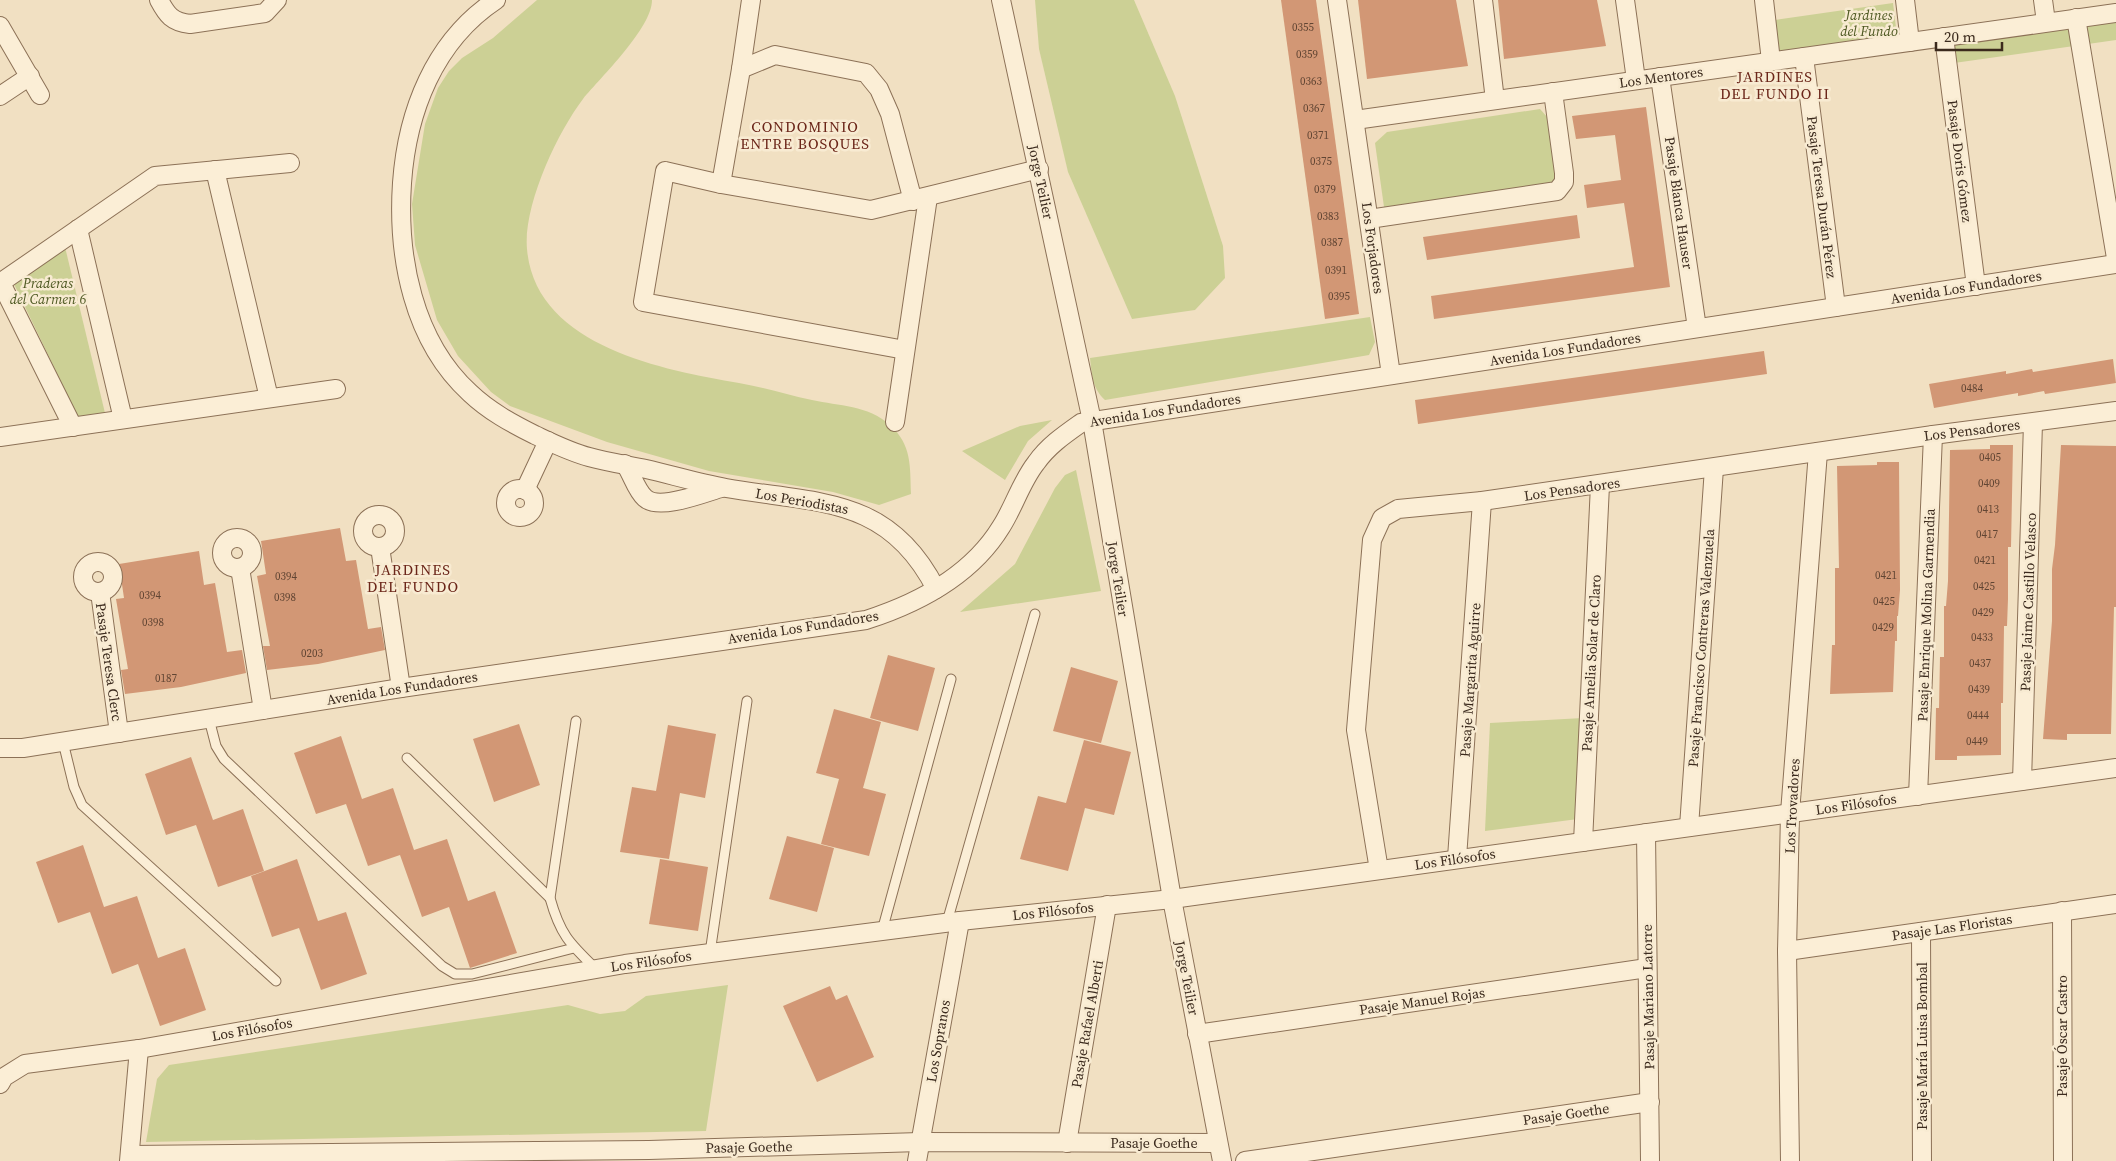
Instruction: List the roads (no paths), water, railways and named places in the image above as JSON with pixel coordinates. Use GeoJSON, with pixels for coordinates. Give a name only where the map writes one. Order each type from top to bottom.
{"type":"FeatureCollection","features":[{"type":"Feature","properties":{"kind":"street"},"geometry":{"type":"LineString","coordinates":[[159,0],[168,16],[178,22],[190,24],[265,13],[277,0]]}},
{"type":"Feature","properties":{"kind":"street","name":"Los Periodistas"},"geometry":{"type":"LineString","coordinates":[[496,0],[461,30],[437,60],[417,104],[404,160],[401,208],[403,250],[411,292],[426,332],[447,369],[470,393],[504,420],[588,457],[724,488],[812,501],[859,512],[891,531],[913,551],[936,590]]}},
{"type":"Feature","properties":{"kind":"street"},"geometry":{"type":"LineString","coordinates":[[721,184],[742,69],[751,0]]}},
{"type":"Feature","properties":{"kind":"street","name":"Jorge Teilier"},"geometry":{"type":"LineString","coordinates":[[1001,0],[1092,421],[1172,899],[1222,1161]]}},
{"type":"Feature","properties":{"kind":"street","name":"Los Forjadores"},"geometry":{"type":"LineString","coordinates":[[1336,0],[1356,120],[1391,376]]}},
{"type":"Feature","properties":{"kind":"street"},"geometry":{"type":"LineString","coordinates":[[1483,0],[1495,100]]}},
{"type":"Feature","properties":{"kind":"street"},"geometry":{"type":"LineString","coordinates":[[1625,0],[1636,80]]}},
{"type":"Feature","properties":{"kind":"street"},"geometry":{"type":"LineString","coordinates":[[1764,0],[1771,61]]}},
{"type":"Feature","properties":{"kind":"street"},"geometry":{"type":"LineString","coordinates":[[1905,0],[1910,42]]}},
{"type":"Feature","properties":{"kind":"street"},"geometry":{"type":"LineString","coordinates":[[2043,0],[2046,22]]}},
{"type":"Feature","properties":{"kind":"street","name":"Los Mentores"},"geometry":{"type":"LineString","coordinates":[[1356,120],[2116,12]]}},
{"type":"Feature","properties":{"kind":"street"},"geometry":{"type":"LineString","coordinates":[[2076,18],[2116,258]]}},
{"type":"Feature","properties":{"kind":"street"},"geometry":{"type":"LineString","coordinates":[[0,26],[40,95]]}},
{"type":"Feature","properties":{"kind":"street","name":"Pasaje Doris Gómez"},"geometry":{"type":"LineString","coordinates":[[1944,37],[1976,286]]}},
{"type":"Feature","properties":{"kind":"street"},"geometry":{"type":"LineString","coordinates":[[742,69],[775,55],[866,73],[879,88],[921,199],[905,350],[894,422]]}},
{"type":"Feature","properties":{"kind":"street","name":"Pasaje Teresa Durán Pérez"},"geometry":{"type":"LineString","coordinates":[[1804,57],[1836,307]]}},
{"type":"Feature","properties":{"kind":"street"},"geometry":{"type":"LineString","coordinates":[[0,96],[30,76]]}},
{"type":"Feature","properties":{"kind":"street","name":"Pasaje Blanca Hauser"},"geometry":{"type":"LineString","coordinates":[[1660,77],[1697,328]]}},
{"type":"Feature","properties":{"kind":"street"},"geometry":{"type":"LineString","coordinates":[[1369,220],[1557,191],[1564,182],[1564,173],[1553,92]]}},
{"type":"Feature","properties":{"kind":"street"},"geometry":{"type":"LineString","coordinates":[[72,427],[0,283],[155,176],[290,163]]}},
{"type":"Feature","properties":{"kind":"street"},"geometry":{"type":"LineString","coordinates":[[905,350],[643,302],[665,171],[721,184],[870,210],[1039,169]]}},
{"type":"Feature","properties":{"kind":"street"},"geometry":{"type":"LineString","coordinates":[[215,170],[269,398]]}},
{"type":"Feature","properties":{"kind":"street"},"geometry":{"type":"LineString","coordinates":[[78,229],[124,419]]}},
{"type":"Feature","properties":{"kind":"street","name":"Avenida Los Fundadores"},"geometry":{"type":"LineString","coordinates":[[0,748],[23,748],[401,688],[866,620],[893,611],[936,590],[979,557],[1001,527],[1035,464],[1056,440],[1081,423],[2116,264]]}},
{"type":"Feature","properties":{"kind":"street"},"geometry":{"type":"LineString","coordinates":[[0,437],[336,389]]}},
{"type":"Feature","properties":{"kind":"street","name":"Los Pensadores"},"geometry":{"type":"LineString","coordinates":[[1380,870],[1356,730],[1372,540],[1382,518],[1398,510],[1600,485],[1933,435],[2116,411]]}},
{"type":"Feature","properties":{"kind":"street","name":"Pasaje Jaime Castillo Velasco"},"geometry":{"type":"LineString","coordinates":[[2022,781],[2033,423]]}},
{"type":"Feature","properties":{"kind":"street","name":"Pasaje Enrique Molina Garmendia"},"geometry":{"type":"LineString","coordinates":[[1918,796],[1933,435]]}},
{"type":"Feature","properties":{"kind":"street"},"geometry":{"type":"LineString","coordinates":[[525,490],[548,441]]}},
{"type":"Feature","properties":{"kind":"street","name":"Los Trovadores"},"geometry":{"type":"LineString","coordinates":[[1790,1161],[1787,951],[1790,813],[1818,452]]}},
{"type":"Feature","properties":{"kind":"street","name":"Los Periodistas"},"geometry":{"type":"LineString","coordinates":[[625,464],[644,497],[651,501],[676,500],[724,488]]}},
{"type":"Feature","properties":{"kind":"street","name":"Pasaje Francisco Contreras Valenzuela"},"geometry":{"type":"LineString","coordinates":[[1688,828],[1714,468]]}},
{"type":"Feature","properties":{"kind":"street","name":"Pasaje Amelia Solar de Claro"},"geometry":{"type":"LineString","coordinates":[[1583,842],[1600,485]]}},
{"type":"Feature","properties":{"kind":"street","name":"Pasaje Margarita Aguirre"},"geometry":{"type":"LineString","coordinates":[[1457,858],[1482,501]]}},
{"type":"Feature","properties":{"kind":"street"},"geometry":{"type":"LineString","coordinates":[[380,547],[401,688]]}},
{"type":"Feature","properties":{"kind":"street"},"geometry":{"type":"LineString","coordinates":[[240,568],[263,710]]}},
{"type":"Feature","properties":{"kind":"street","name":"Pasaje Teresa Clerc"},"geometry":{"type":"LineString","coordinates":[[100,592],[119,733]]}},
{"type":"Feature","properties":{"kind":"street","name":"Los Filósofos"},"geometry":{"type":"LineString","coordinates":[[0,1084],[4,1077],[25,1064],[139,1049],[595,968],[882,930],[1172,899],[2116,768]]}},
{"type":"Feature","properties":{"kind":"street","name":"Pasaje Mariano Latorre"},"geometry":{"type":"LineString","coordinates":[[1646,833],[1650,1161]]}},
{"type":"Feature","properties":{"kind":"street","name":"Pasaje Las Floristas"},"geometry":{"type":"LineString","coordinates":[[1787,951],[2116,904]]}},
{"type":"Feature","properties":{"kind":"street","name":"Pasaje Rafael Alberti"},"geometry":{"type":"LineString","coordinates":[[1067,1143],[1107,905]]}},
{"type":"Feature","properties":{"kind":"street","name":"Pasaje Óscar Castro"},"geometry":{"type":"LineString","coordinates":[[2062,911],[2063,1161]]}},
{"type":"Feature","properties":{"kind":"street","name":"Los Sopranos"},"geometry":{"type":"LineString","coordinates":[[916,1161],[953,922]]}},
{"type":"Feature","properties":{"kind":"street","name":"Pasaje María Luisa Bombal"},"geometry":{"type":"LineString","coordinates":[[1922,932],[1922,1161]]}},
{"type":"Feature","properties":{"kind":"street","name":"Pasaje Manuel Rojas"},"geometry":{"type":"LineString","coordinates":[[1198,1034],[1647,968]]}},
{"type":"Feature","properties":{"kind":"street"},"geometry":{"type":"LineString","coordinates":[[130,1158],[139,1049]]}},
{"type":"Feature","properties":{"kind":"street","name":"Pasaje Goethe"},"geometry":{"type":"LineString","coordinates":[[1245,1161],[1650,1102]]}},
{"type":"Feature","properties":{"kind":"street","name":"Pasaje Goethe"},"geometry":{"type":"LineString","coordinates":[[130,1158],[648,1155],[920,1142],[1218,1143]]}},
{"type":"Feature","properties":{"kind":"lane"},"geometry":{"type":"LineString","coordinates":[[953,922],[1035,614]]}},
{"type":"Feature","properties":{"kind":"lane"},"geometry":{"type":"LineString","coordinates":[[882,930],[951,679]]}},
{"type":"Feature","properties":{"kind":"lane"},"geometry":{"type":"LineString","coordinates":[[710,953],[747,701]]}},
{"type":"Feature","properties":{"kind":"lane"},"geometry":{"type":"LineString","coordinates":[[209,719],[216,746],[224,760],[448,970],[455,974],[472,974],[574,948]]}},
{"type":"Feature","properties":{"kind":"lane"},"geometry":{"type":"LineString","coordinates":[[576,721],[550,898],[558,925],[574,948],[595,968]]}},
{"type":"Feature","properties":{"kind":"lane"},"geometry":{"type":"LineString","coordinates":[[63,742],[74,787],[82,805],[276,981]]}},
{"type":"Feature","properties":{"kind":"lane"},"geometry":{"type":"LineString","coordinates":[[407,758],[550,898]]}},
{"type":"Feature","properties":{"kind":"district","name":"JARDINES DEL FUNDO II"},"geometry":{"type":"Point","coordinates":[1775,86]}},
{"type":"Feature","properties":{"kind":"district","name":"CONDOMINIO ENTRE BOSQUES"},"geometry":{"type":"Point","coordinates":[805,136]}},
{"type":"Feature","properties":{"kind":"district","name":"JARDINES DEL FUNDO"},"geometry":{"type":"Point","coordinates":[413,578]}},
{"type":"Feature","properties":{"kind":"park label","name":"Jardines del Fundo"},"geometry":{"type":"Point","coordinates":[1869,24]}},
{"type":"Feature","properties":{"kind":"park label","name":"Praderas del Carmen 6"},"geometry":{"type":"Point","coordinates":[48,292]}}]}
